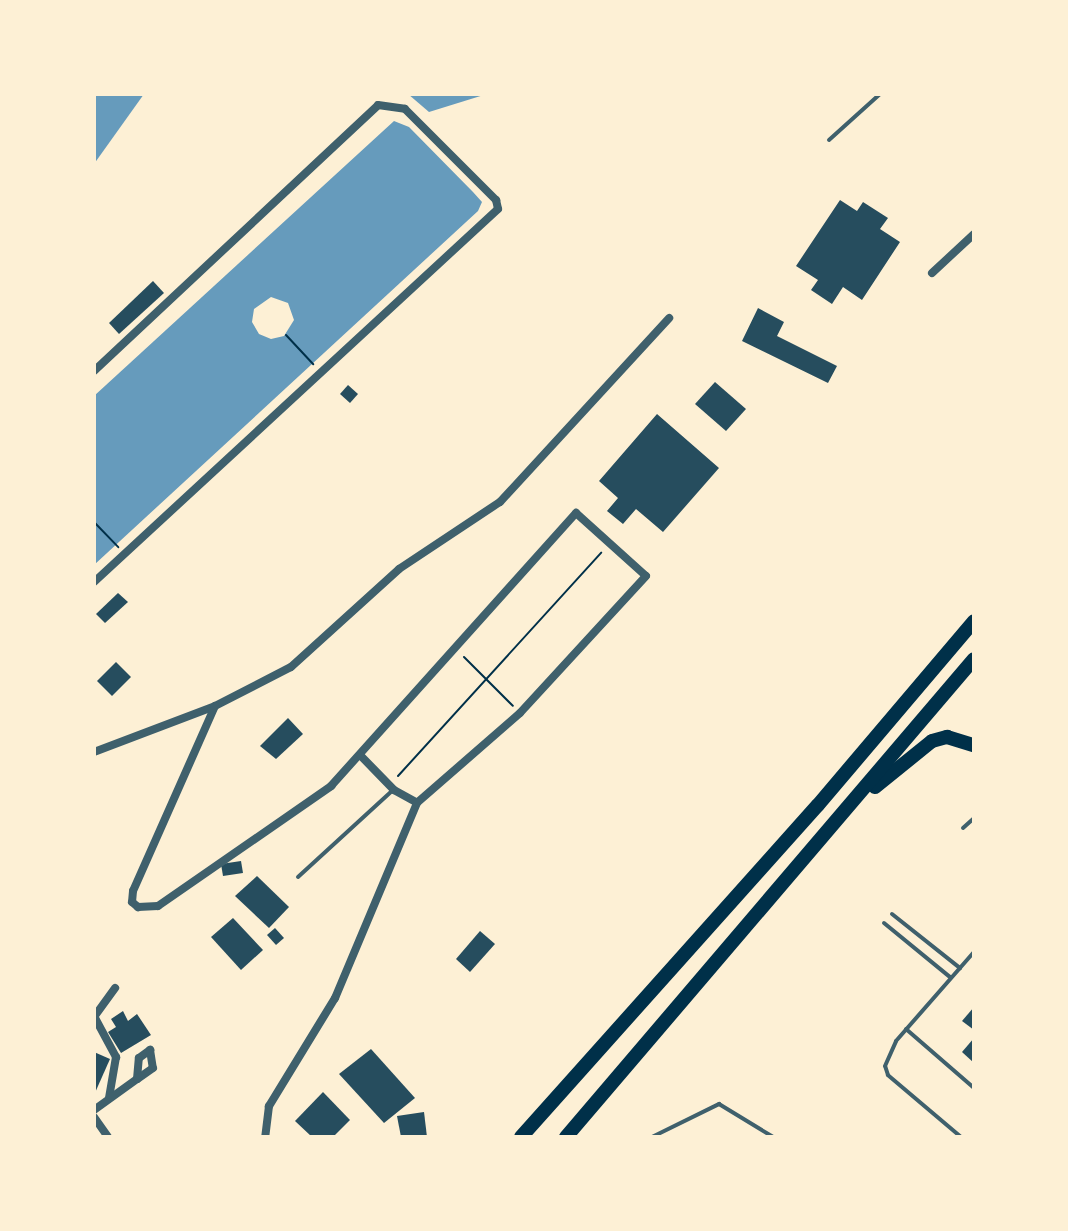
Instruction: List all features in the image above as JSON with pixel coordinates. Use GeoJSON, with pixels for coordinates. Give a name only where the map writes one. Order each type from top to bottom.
{"type":"FeatureCollection","features":[{"type":"Feature","properties":{"kind":"highway"},"geometry":{"type":"LineString","coordinates":[[521,1137],[818,805],[974,621]]}},
{"type":"Feature","properties":{"kind":"highway"},"geometry":{"type":"LineString","coordinates":[[566,1137],[974,659]]}},
{"type":"Feature","properties":{"kind":"highway"},"geometry":{"type":"LineString","coordinates":[[839,819],[932,741],[947,737],[974,745]]}},
{"type":"Feature","properties":{"kind":"street"},"geometry":{"type":"LineString","coordinates":[[94,371],[378,105],[393,104],[435,139],[496,200],[498,209],[94,582]]}},
{"type":"Feature","properties":{"kind":"street"},"geometry":{"type":"LineString","coordinates":[[932,273],[974,234]]}},
{"type":"Feature","properties":{"kind":"street"},"geometry":{"type":"LineString","coordinates":[[94,752],[215,706],[291,667],[399,569],[500,502],[669,318]]}},
{"type":"Feature","properties":{"kind":"street"},"geometry":{"type":"LineString","coordinates":[[215,706],[138,877],[132,902],[138,907],[158,906],[331,786],[576,513],[646,576],[520,713],[417,803],[335,998],[269,1106],[265,1137]]}},
{"type":"Feature","properties":{"kind":"street"},"geometry":{"type":"LineString","coordinates":[[360,755],[391,788],[417,803]]}},
{"type":"Feature","properties":{"kind":"street"},"geometry":{"type":"LineString","coordinates":[[109,1099],[116,1057],[94,1016],[115,988]]}},
{"type":"Feature","properties":{"kind":"street"},"geometry":{"type":"LineString","coordinates":[[94,1110],[137,1079]]}},
{"type":"Feature","properties":{"kind":"street"},"geometry":{"type":"LineString","coordinates":[[94,1117],[108,1137]]}},
{"type":"Feature","properties":{"kind":"lane"},"geometry":{"type":"LineString","coordinates":[[829,140],[880,94]]}},
{"type":"Feature","properties":{"kind":"lane"},"geometry":{"type":"LineString","coordinates":[[298,877],[391,788]]}},
{"type":"Feature","properties":{"kind":"lane"},"geometry":{"type":"LineString","coordinates":[[963,828],[974,818]]}},
{"type":"Feature","properties":{"kind":"lane"},"geometry":{"type":"LineString","coordinates":[[892,914],[960,968]]}},
{"type":"Feature","properties":{"kind":"lane"},"geometry":{"type":"LineString","coordinates":[[884,923],[951,978]]}},
{"type":"Feature","properties":{"kind":"lane"},"geometry":{"type":"LineString","coordinates":[[961,1137],[888,1075],[886,1056],[974,952]]}},
{"type":"Feature","properties":{"kind":"lane"},"geometry":{"type":"LineString","coordinates":[[906,1029],[974,1088]]}},
{"type":"Feature","properties":{"kind":"lane"},"geometry":{"type":"LineString","coordinates":[[652,1137],[719,1104],[773,1137]]}},
{"type":"Feature","properties":{"kind":"path"},"geometry":{"type":"LineString","coordinates":[[286,335],[321,374]]}},
{"type":"Feature","properties":{"kind":"path"},"geometry":{"type":"LineString","coordinates":[[94,522],[124,553]]}},
{"type":"Feature","properties":{"kind":"path"},"geometry":{"type":"LineString","coordinates":[[391,788],[485,676],[611,544]]}},
{"type":"Feature","properties":{"kind":"path"},"geometry":{"type":"LineString","coordinates":[[454,648],[520,713]]}},
{"type":"Feature","properties":{"kind":"water"},"geometry":{"type":"Polygon","coordinates":[[[94,94],[144,94],[94,164],[94,94]]]}},
{"type":"Feature","properties":{"kind":"water"},"geometry":{"type":"Polygon","coordinates":[[[408,94],[487,94],[429,112],[408,94]]]}},
{"type":"Feature","properties":{"kind":"water"},"geometry":{"type":"Polygon","coordinates":[[[394,121],[409,127],[482,202],[478,211],[94,565],[94,396],[394,121]],[[271,297],[254,309],[252,322],[259,334],[271,339],[284,336],[294,320],[288,303],[271,297]]]}},
{"type":"Feature","properties":{"kind":"building"},"geometry":{"type":"Polygon","coordinates":[[[840,200],[857,211],[863,202],[888,218],[880,229],[900,242],[862,300],[843,287],[832,304],[811,290],[818,280],[796,266],[840,200]]]}},
{"type":"Feature","properties":{"kind":"building"},"geometry":{"type":"Polygon","coordinates":[[[153,281],[164,293],[119,334],[109,323],[153,281]]]}},
{"type":"Feature","properties":{"kind":"building"},"geometry":{"type":"Polygon","coordinates":[[[758,308],[784,322],[777,336],[837,366],[828,383],[742,341],[758,308]]]}},
{"type":"Feature","properties":{"kind":"building"},"geometry":{"type":"Polygon","coordinates":[[[715,382],[746,409],[726,431],[695,404],[715,382]]]}},
{"type":"Feature","properties":{"kind":"building"},"geometry":{"type":"Polygon","coordinates":[[[348,385],[358,394],[350,403],[340,394],[348,385]]]}},
{"type":"Feature","properties":{"kind":"building"},"geometry":{"type":"Polygon","coordinates":[[[657,414],[719,468],[663,532],[636,509],[623,524],[607,511],[618,498],[599,481],[657,414]]]}},
{"type":"Feature","properties":{"kind":"building"},"geometry":{"type":"Polygon","coordinates":[[[118,593],[128,602],[105,623],[96,614],[118,593]]]}},
{"type":"Feature","properties":{"kind":"building"},"geometry":{"type":"Polygon","coordinates":[[[116,662],[131,677],[112,696],[97,681],[116,662]]]}},
{"type":"Feature","properties":{"kind":"building"},"geometry":{"type":"Polygon","coordinates":[[[288,718],[303,734],[276,759],[260,746],[288,718]]]}},
{"type":"Feature","properties":{"kind":"building"},"geometry":{"type":"Polygon","coordinates":[[[241,861],[243,873],[223,876],[221,864],[241,861]]]}},
{"type":"Feature","properties":{"kind":"building"},"geometry":{"type":"Polygon","coordinates":[[[257,876],[289,907],[269,928],[235,896],[257,876]]]}},
{"type":"Feature","properties":{"kind":"building"},"geometry":{"type":"Polygon","coordinates":[[[233,918],[263,950],[241,970],[211,937],[233,918]]]}},
{"type":"Feature","properties":{"kind":"building"},"geometry":{"type":"Polygon","coordinates":[[[275,928],[284,938],[276,945],[267,935],[275,928]]]}},
{"type":"Feature","properties":{"kind":"building"},"geometry":{"type":"Polygon","coordinates":[[[480,931],[495,944],[470,972],[456,959],[480,931]]]}},
{"type":"Feature","properties":{"kind":"building"},"geometry":{"type":"Polygon","coordinates":[[[974,1007],[974,1030],[962,1021],[974,1007]]]}},
{"type":"Feature","properties":{"kind":"building"},"geometry":{"type":"Polygon","coordinates":[[[123,1011],[128,1021],[137,1014],[151,1035],[121,1053],[108,1032],[116,1027],[111,1019],[123,1011]]]}},
{"type":"Feature","properties":{"kind":"building"},"geometry":{"type":"Polygon","coordinates":[[[974,1038],[974,1063],[962,1052],[974,1038]]]}},
{"type":"Feature","properties":{"kind":"building"},"geometry":{"type":"Polygon","coordinates":[[[371,1049],[415,1098],[384,1123],[339,1074],[371,1049]]]}},
{"type":"Feature","properties":{"kind":"building"},"geometry":{"type":"Polygon","coordinates":[[[94,1052],[110,1059],[94,1095],[94,1052]]]}},
{"type":"Feature","properties":{"kind":"building"},"geometry":{"type":"Polygon","coordinates":[[[323,1092],[350,1120],[333,1137],[312,1137],[295,1121],[323,1092]]]}},
{"type":"Feature","properties":{"kind":"building"},"geometry":{"type":"Polygon","coordinates":[[[424,1112],[427,1137],[401,1137],[397,1116],[424,1112]]]}}]}
